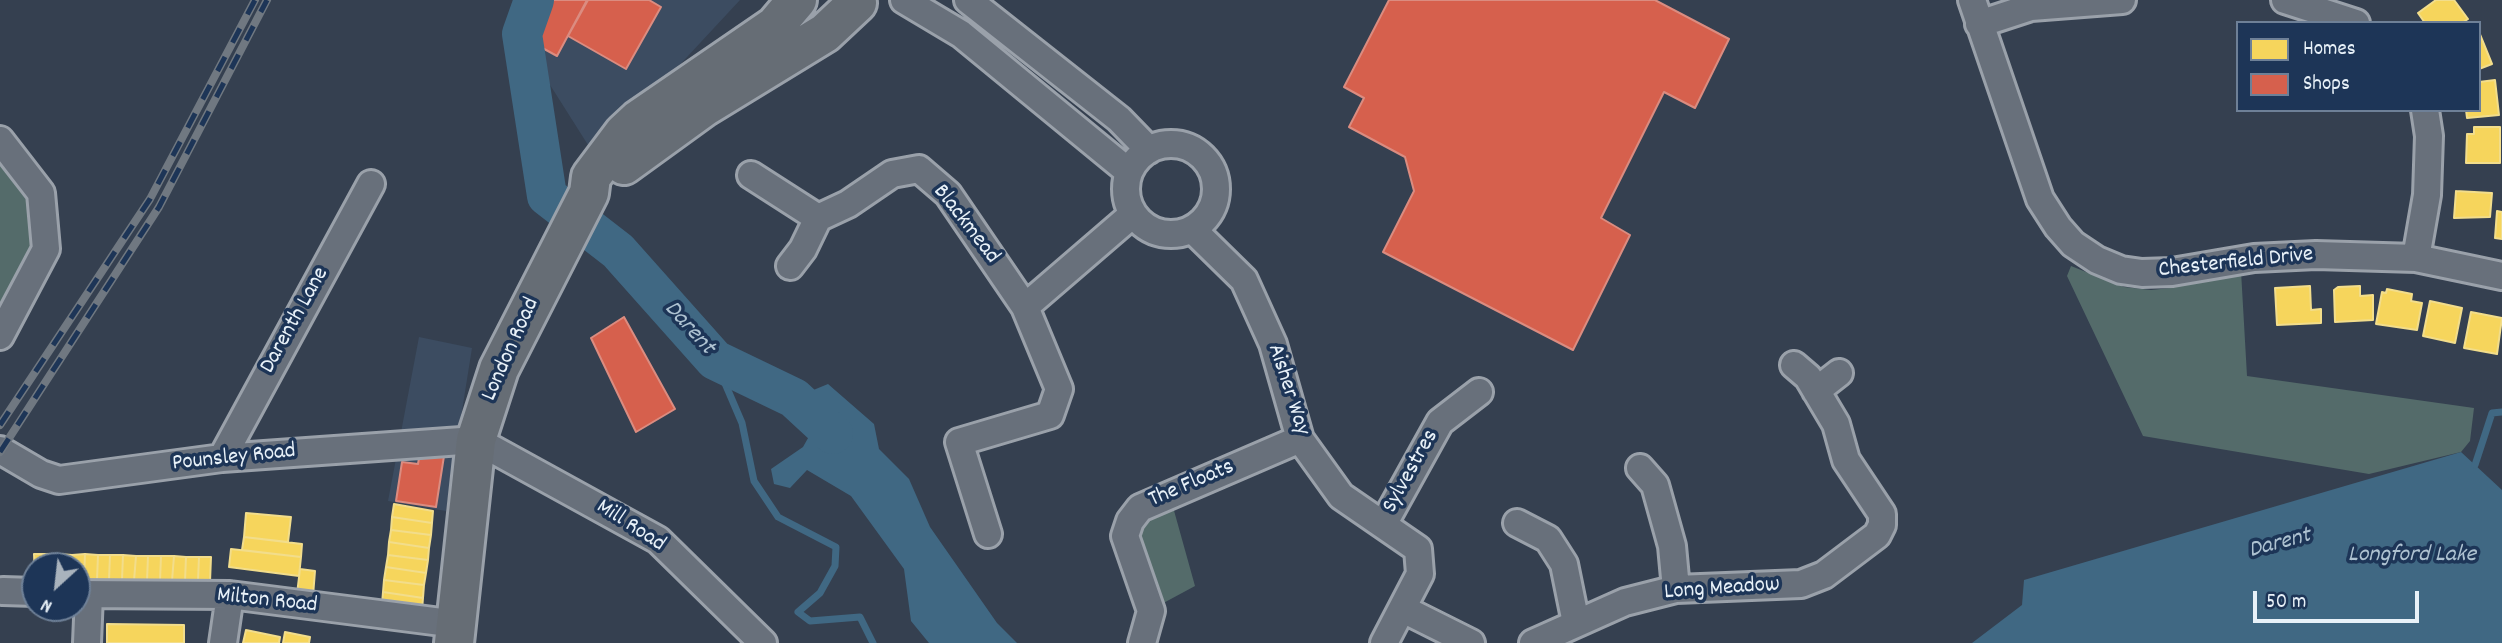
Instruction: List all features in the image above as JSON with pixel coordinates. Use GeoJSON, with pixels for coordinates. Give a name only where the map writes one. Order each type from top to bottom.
{"type":"FeatureCollection","features":[{"type":"Feature","properties":{"kind":"main road","name":"London Road"},"geometry":{"type":"LineString","coordinates":[[455,634],[476,439],[499,369],[587,197],[591,177],[638,120],[785,19],[797,0]]}},
{"type":"Feature","properties":{"kind":"main road","name":"London Road"},"geometry":{"type":"LineString","coordinates":[[587,197],[652,142],[825,33],[853,1]]}},
{"type":"Feature","properties":{"kind":"street"},"geometry":{"type":"LineString","coordinates":[[904,0],[961,34],[1129,172]]}},
{"type":"Feature","properties":{"kind":"street"},"geometry":{"type":"LineString","coordinates":[[968,0],[984,8],[1119,119],[1149,149]]}},
{"type":"Feature","properties":{"kind":"street"},"geometry":{"type":"LineString","coordinates":[[1975,12],[2122,0]]}},
{"type":"Feature","properties":{"kind":"street"},"geometry":{"type":"LineString","coordinates":[[2285,0],[2351,21]]}},
{"type":"Feature","properties":{"kind":"street","name":"Chesterfield Drive"},"geometry":{"type":"LineString","coordinates":[[1975,12],[2040,199],[2073,244],[2097,260],[2120,270],[2142,273],[2172,272],[2254,258],[2316,255],[2416,258],[2502,276]]}},
{"type":"Feature","properties":{"kind":"street"},"geometry":{"type":"LineString","coordinates":[[2416,258],[2427,195],[2429,136],[2425,112]]}},
{"type":"Feature","properties":{"kind":"street"},"geometry":{"type":"LineString","coordinates":[[0,140],[41,193],[46,248],[0,337]]}},
{"type":"Feature","properties":{"kind":"street"},"geometry":{"type":"LineString","coordinates":[[1180,145],[1199,154],[1212,171],[1216,187],[1214,202],[1207,217],[1192,229],[1174,234],[1158,233],[1144,226],[1133,214],[1126,197],[1129,172],[1149,149],[1180,145]]}},
{"type":"Feature","properties":{"kind":"street","name":"Blackmead"},"geometry":{"type":"LineString","coordinates":[[818,218],[848,204],[892,174],[919,169],[948,194],[1025,307],[1059,389],[1050,415],[959,442],[988,534]]}},
{"type":"Feature","properties":{"kind":"street"},"geometry":{"type":"LineString","coordinates":[[751,175],[818,218],[803,249],[790,266]]}},
{"type":"Feature","properties":{"kind":"street","name":"Darenth Lane"},"geometry":{"type":"LineString","coordinates":[[222,458],[371,184]]}},
{"type":"Feature","properties":{"kind":"street"},"geometry":{"type":"LineString","coordinates":[[1025,307],[1133,214]]}},
{"type":"Feature","properties":{"kind":"street","name":"Aisher Way"},"geometry":{"type":"LineString","coordinates":[[1192,229],[1244,281],[1273,344],[1300,439],[1341,496],[1360,512],[1384,523],[1418,549],[1420,574],[1384,643]]}},
{"type":"Feature","properties":{"kind":"street","name":"Long Meadow"},"geometry":{"type":"LineString","coordinates":[[1533,643],[1625,602],[1676,589],[1801,584],[1824,575],[1877,535],[1882,525],[1882,514],[1846,460],[1836,425],[1808,377],[1794,365]]}},
{"type":"Feature","properties":{"kind":"street"},"geometry":{"type":"LineString","coordinates":[[1816,391],[1839,373]]}},
{"type":"Feature","properties":{"kind":"street","name":"Sylvestres"},"geometry":{"type":"LineString","coordinates":[[1384,523],[1433,416],[1479,392]]}},
{"type":"Feature","properties":{"kind":"street","name":"Pounsley Road"},"geometry":{"type":"LineString","coordinates":[[0,450],[41,474],[59,480],[222,458],[476,439]]}},
{"type":"Feature","properties":{"kind":"street","name":"Mill Road"},"geometry":{"type":"LineString","coordinates":[[476,439],[658,540],[763,643]]}},
{"type":"Feature","properties":{"kind":"street","name":"The Floats"},"geometry":{"type":"LineString","coordinates":[[1142,643],[1151,611],[1125,536],[1130,521],[1140,508],[1300,439]]}},
{"type":"Feature","properties":{"kind":"street"},"geometry":{"type":"LineString","coordinates":[[1640,468],[1655,485],[1672,546],[1676,589]]}},
{"type":"Feature","properties":{"kind":"street"},"geometry":{"type":"LineString","coordinates":[[1517,523],[1548,539],[1564,564],[1576,623]]}},
{"type":"Feature","properties":{"kind":"street"},"geometry":{"type":"LineString","coordinates":[[3,591],[21,592]]}},
{"type":"Feature","properties":{"kind":"street","name":"Milton Road"},"geometry":{"type":"LineString","coordinates":[[91,594],[230,596],[455,634]]}},
{"type":"Feature","properties":{"kind":"street"},"geometry":{"type":"LineString","coordinates":[[223,643],[230,596]]}},
{"type":"Feature","properties":{"kind":"street"},"geometry":{"type":"LineString","coordinates":[[1403,609],[1471,643]]}},
{"type":"Feature","properties":{"kind":"street"},"geometry":{"type":"LineString","coordinates":[[85,622],[87,643]]}},
{"type":"Feature","properties":{"kind":"shaded area"},"geometry":{"type":"Polygon","coordinates":[[[555,0],[740,0],[595,156],[533,58],[546,15],[555,0]]]}},
{"type":"Feature","properties":{"kind":"shaded area"},"geometry":{"type":"Polygon","coordinates":[[[419,337],[472,348],[446,511],[388,501],[419,337]]]}},
{"type":"Feature","properties":{"kind":"green space"},"geometry":{"type":"Polygon","coordinates":[[[0,140],[41,193],[46,249],[0,336],[0,140]]]}},
{"type":"Feature","properties":{"kind":"green space"},"geometry":{"type":"Polygon","coordinates":[[[2071,266],[2124,287],[2151,290],[2241,271],[2247,376],[2474,408],[2470,441],[2461,452],[2369,474],[2143,436],[2067,276],[2071,266]]]}},
{"type":"Feature","properties":{"kind":"green space"},"geometry":{"type":"Polygon","coordinates":[[[1173,507],[1195,586],[1156,607],[1128,528],[1173,507]]]}},
{"type":"Feature","properties":{"kind":"water"},"geometry":{"type":"Polygon","coordinates":[[[828,384],[874,424],[879,449],[909,479],[930,527],[997,623],[1017,643],[929,643],[911,621],[904,569],[851,496],[807,470],[790,488],[774,484],[771,469],[803,447],[812,431],[794,398],[828,384]]]}},
{"type":"Feature","properties":{"kind":"water","name":"Longford Lake"},"geometry":{"type":"Polygon","coordinates":[[[2461,452],[2502,490],[2502,643],[1972,643],[2022,605],[2024,580],[2461,452]]]}},
{"type":"Feature","properties":{"kind":"building: Homes"},"geometry":{"type":"Polygon","coordinates":[[[2436,0],[2454,0],[2468,19],[2424,21],[2418,13],[2436,0]]]}},
{"type":"Feature","properties":{"kind":"building: Homes"},"geometry":{"type":"Polygon","coordinates":[[[2481,37],[2492,64],[2481,68],[2481,37]]]}},
{"type":"Feature","properties":{"kind":"building: Homes"},"geometry":{"type":"Polygon","coordinates":[[[2495,80],[2499,115],[2467,118],[2466,112],[2481,112],[2481,82],[2495,80]]]}},
{"type":"Feature","properties":{"kind":"building: Homes"},"geometry":{"type":"Polygon","coordinates":[[[2474,127],[2500,127],[2500,163],[2466,163],[2467,134],[2474,134],[2474,127]]]}},
{"type":"Feature","properties":{"kind":"building: Homes"},"geometry":{"type":"Polygon","coordinates":[[[2456,191],[2492,193],[2490,217],[2454,218],[2456,191]]]}},
{"type":"Feature","properties":{"kind":"building: Homes"},"geometry":{"type":"Polygon","coordinates":[[[2497,211],[2502,212],[2502,239],[2495,238],[2497,211]]]}},
{"type":"Feature","properties":{"kind":"building: Homes"},"geometry":{"type":"Polygon","coordinates":[[[2310,286],[2311,310],[2321,309],[2321,323],[2277,325],[2275,288],[2310,286]]]}},
{"type":"Feature","properties":{"kind":"building: Homes"},"geometry":{"type":"Polygon","coordinates":[[[2360,286],[2360,296],[2373,295],[2373,320],[2335,322],[2334,290],[2338,287],[2360,286]]]}},
{"type":"Feature","properties":{"kind":"building: Homes"},"geometry":{"type":"Polygon","coordinates":[[[2387,289],[2412,294],[2411,301],[2422,303],[2417,330],[2376,324],[2382,292],[2386,293],[2387,289]]]}},
{"type":"Feature","properties":{"kind":"building: Homes"},"geometry":{"type":"Polygon","coordinates":[[[2430,301],[2462,308],[2455,343],[2423,336],[2430,301]]]}},
{"type":"Feature","properties":{"kind":"building: Homes"},"geometry":{"type":"Polygon","coordinates":[[[2471,312],[2502,318],[2497,354],[2464,348],[2471,312]]]}},
{"type":"Feature","properties":{"kind":"building: Homes"},"geometry":{"type":"Polygon","coordinates":[[[394,504],[433,511],[432,523],[392,517],[394,504]]]}},
{"type":"Feature","properties":{"kind":"building: Homes"},"geometry":{"type":"Polygon","coordinates":[[[246,513],[291,517],[288,542],[244,537],[246,513]]]}},
{"type":"Feature","properties":{"kind":"building: Homes"},"geometry":{"type":"Polygon","coordinates":[[[392,517],[432,523],[431,535],[391,530],[392,517]]]}},
{"type":"Feature","properties":{"kind":"building: Homes"},"geometry":{"type":"Polygon","coordinates":[[[391,530],[431,535],[429,548],[389,542],[391,530]]]}},
{"type":"Feature","properties":{"kind":"building: Homes"},"geometry":{"type":"Polygon","coordinates":[[[244,537],[302,544],[301,557],[242,550],[244,537]]]}},
{"type":"Feature","properties":{"kind":"building: Homes"},"geometry":{"type":"Polygon","coordinates":[[[389,542],[429,548],[428,560],[388,555],[389,542]]]}},
{"type":"Feature","properties":{"kind":"building: Homes"},"geometry":{"type":"Polygon","coordinates":[[[231,549],[301,557],[299,576],[229,567],[231,549]]]}},
{"type":"Feature","properties":{"kind":"building: Homes"},"geometry":{"type":"Polygon","coordinates":[[[91,554],[98,555],[97,580],[91,580],[91,554]]]}},
{"type":"Feature","properties":{"kind":"building: Homes"},"geometry":{"type":"Polygon","coordinates":[[[98,555],[110,555],[109,580],[97,580],[98,555]]]}},
{"type":"Feature","properties":{"kind":"building: Homes"},"geometry":{"type":"Polygon","coordinates":[[[110,555],[123,555],[122,580],[109,580],[110,555]]]}},
{"type":"Feature","properties":{"kind":"building: Homes"},"geometry":{"type":"Polygon","coordinates":[[[123,555],[136,556],[134,581],[122,580],[123,555]]]}},
{"type":"Feature","properties":{"kind":"building: Homes"},"geometry":{"type":"Polygon","coordinates":[[[388,555],[428,560],[426,573],[386,567],[388,555]]]}},
{"type":"Feature","properties":{"kind":"building: Homes"},"geometry":{"type":"Polygon","coordinates":[[[136,556],[148,556],[147,581],[134,581],[136,556]]]}},
{"type":"Feature","properties":{"kind":"building: Homes"},"geometry":{"type":"Polygon","coordinates":[[[148,556],[161,556],[160,581],[147,581],[148,556]]]}},
{"type":"Feature","properties":{"kind":"building: Homes"},"geometry":{"type":"Polygon","coordinates":[[[161,556],[174,556],[172,581],[160,581],[161,556]]]}},
{"type":"Feature","properties":{"kind":"building: Homes"},"geometry":{"type":"Polygon","coordinates":[[[174,556],[186,557],[185,581],[172,581],[174,556]]]}},
{"type":"Feature","properties":{"kind":"building: Homes"},"geometry":{"type":"Polygon","coordinates":[[[186,557],[199,557],[198,581],[185,581],[186,557]]]}},
{"type":"Feature","properties":{"kind":"building: Homes"},"geometry":{"type":"Polygon","coordinates":[[[199,557],[211,557],[210,582],[198,581],[199,557]]]}},
{"type":"Feature","properties":{"kind":"building: Homes"},"geometry":{"type":"Polygon","coordinates":[[[386,567],[426,573],[424,585],[384,580],[386,567]]]}},
{"type":"Feature","properties":{"kind":"building: Homes"},"geometry":{"type":"Polygon","coordinates":[[[300,569],[315,571],[313,596],[297,594],[300,569]]]}},
{"type":"Feature","properties":{"kind":"building: Homes"},"geometry":{"type":"Polygon","coordinates":[[[384,580],[424,585],[423,598],[383,592],[384,580]]]}},
{"type":"Feature","properties":{"kind":"building: Homes"},"geometry":{"type":"Polygon","coordinates":[[[383,592],[423,598],[422,610],[382,604],[383,592]]]}},
{"type":"Feature","properties":{"kind":"building: Homes"},"geometry":{"type":"Polygon","coordinates":[[[107,624],[184,625],[184,643],[107,643],[107,624]]]}},
{"type":"Feature","properties":{"kind":"building: Homes"},"geometry":{"type":"Polygon","coordinates":[[[246,630],[280,637],[279,643],[243,643],[246,630]]]}},
{"type":"Feature","properties":{"kind":"building: Homes"},"geometry":{"type":"Polygon","coordinates":[[[285,632],[310,637],[309,643],[283,643],[285,632]]]}},
{"type":"Feature","properties":{"kind":"building: Shops"},"geometry":{"type":"Polygon","coordinates":[[[547,0],[587,0],[557,56],[526,39],[547,0]]]}},
{"type":"Feature","properties":{"kind":"building: Shops"},"geometry":{"type":"Polygon","coordinates":[[[588,0],[649,0],[661,7],[626,69],[568,36],[588,0]]]}},
{"type":"Feature","properties":{"kind":"building: Shops"},"geometry":{"type":"Polygon","coordinates":[[[1389,0],[1655,0],[1729,39],[1695,108],[1664,92],[1601,218],[1630,235],[1573,350],[1383,252],[1414,191],[1405,157],[1349,127],[1364,98],[1344,87],[1389,0]]]}},
{"type":"Feature","properties":{"kind":"building: Shops"},"geometry":{"type":"Polygon","coordinates":[[[624,317],[675,409],[636,432],[591,338],[624,317]]]}},
{"type":"Feature","properties":{"kind":"building: Shops"},"geometry":{"type":"Polygon","coordinates":[[[420,452],[444,456],[436,507],[396,501],[402,462],[418,464],[420,452]]]}},
{"type":"Feature","properties":{"kind":"waterway","name":"Darent"},"geometry":{"type":"LineString","coordinates":[[534,0],[522,34],[547,196],[618,251],[715,360],[794,398],[833,434]]}},
{"type":"Feature","properties":{"kind":"waterway"},"geometry":{"type":"LineString","coordinates":[[715,360],[742,423],[754,481],[778,517],[836,547],[835,566],[820,593],[798,612],[810,621],[860,617],[873,643]]}},
{"type":"Feature","properties":{"kind":"waterway","name":"Darent"},"geometry":{"type":"LineString","coordinates":[[2475,465],[2492,413],[2502,412]]}},
{"type":"Feature","properties":{"kind":"railway"},"geometry":{"type":"LineString","coordinates":[[0,425],[150,199],[255,0]]}},
{"type":"Feature","properties":{"kind":"railway"},"geometry":{"type":"LineString","coordinates":[[0,452],[159,207],[267,0]]}}]}
